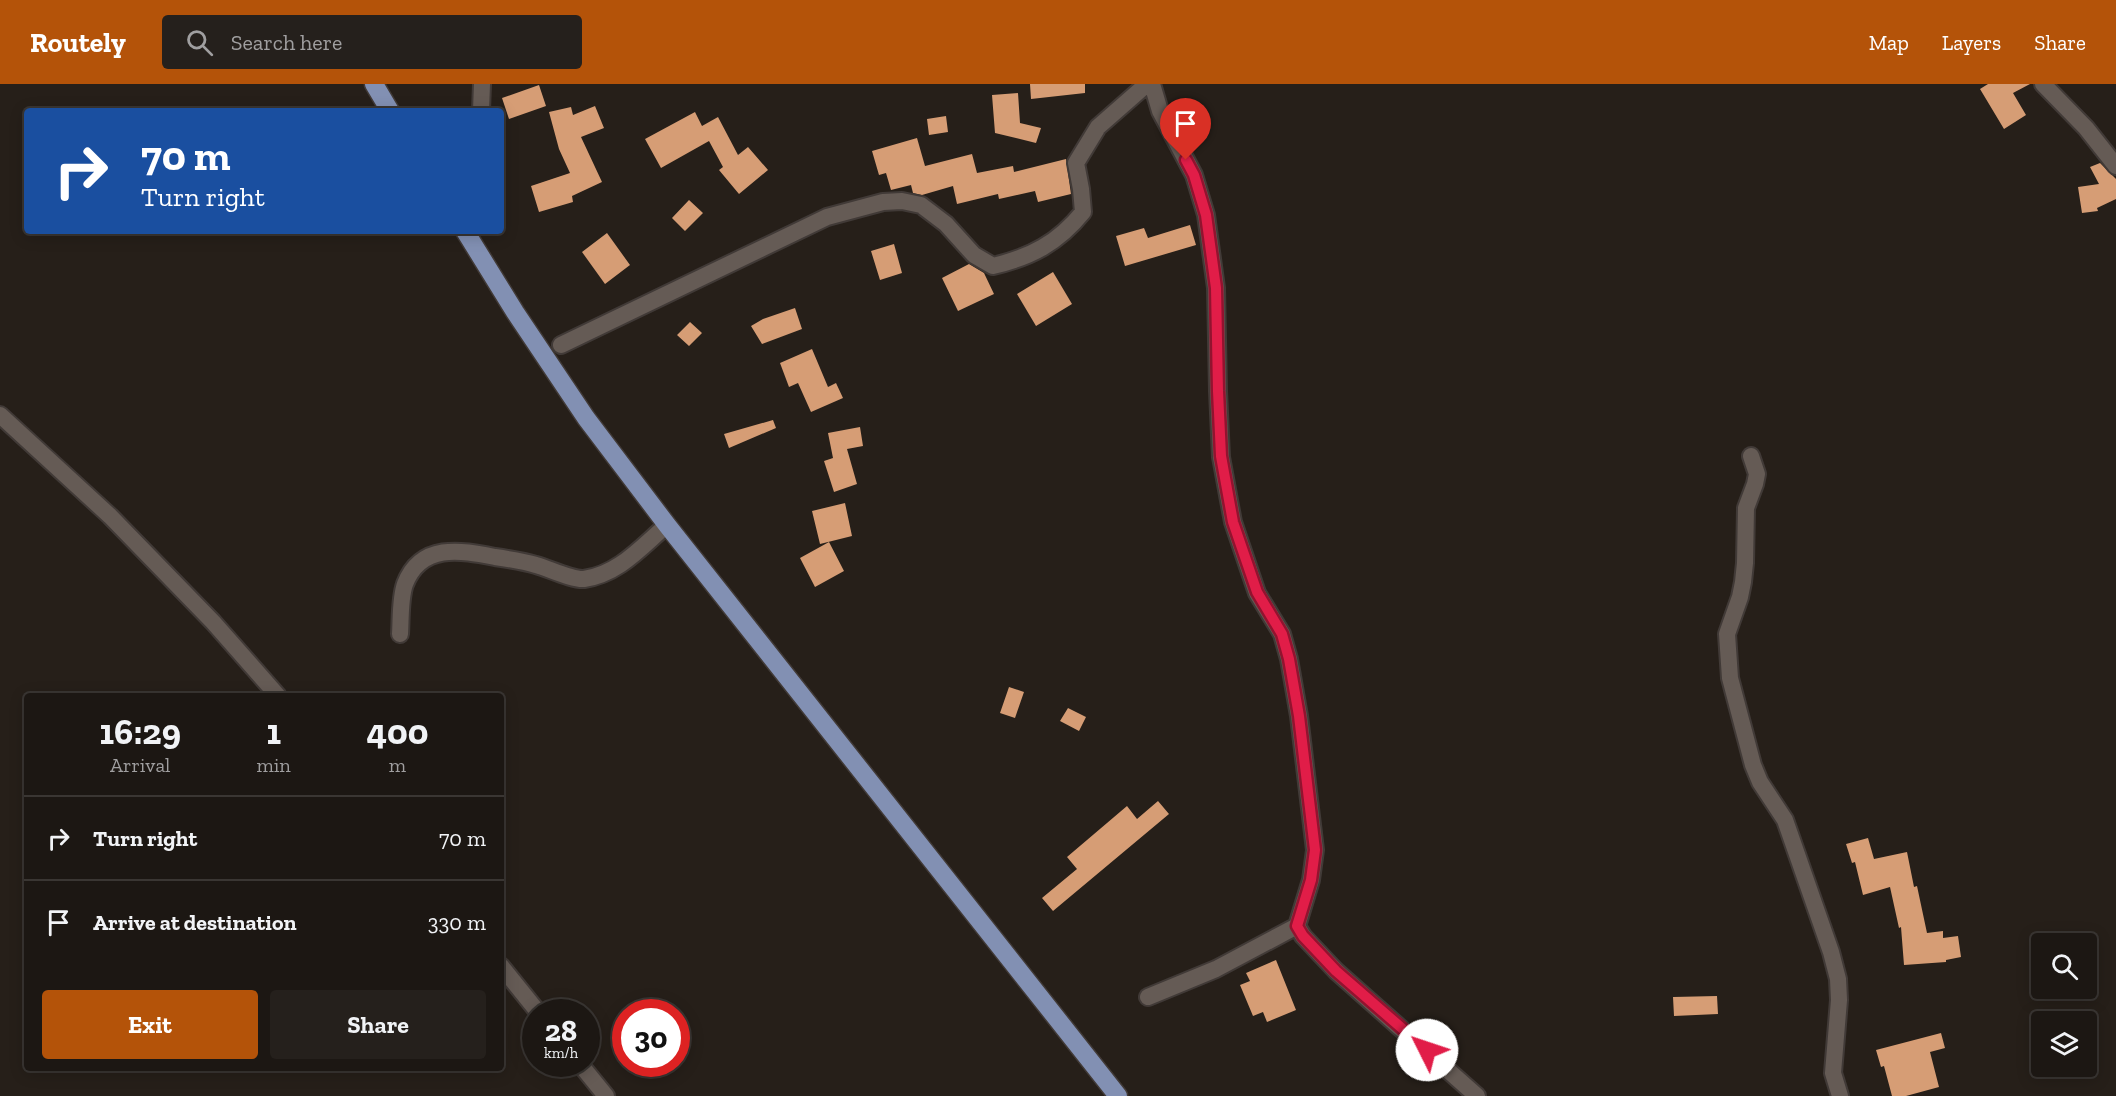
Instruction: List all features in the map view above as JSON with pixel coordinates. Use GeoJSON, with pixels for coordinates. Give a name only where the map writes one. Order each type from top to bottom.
{"type":"FeatureCollection","features":[{"type":"Feature","properties":{"kind":"main road"},"geometry":{"type":"LineString","coordinates":[[374,84],[388,108]]}},
{"type":"Feature","properties":{"kind":"main road"},"geometry":{"type":"LineString","coordinates":[[467,234],[515,312],[586,418],[667,525],[1118,1096]]}},
{"type":"Feature","properties":{"kind":"street"},"geometry":{"type":"LineString","coordinates":[[481,108],[482,84]]}},
{"type":"Feature","properties":{"kind":"street"},"geometry":{"type":"LineString","coordinates":[[561,345],[827,217],[883,202],[902,201],[921,205],[946,224],[974,255],[993,266],[1036,253],[1073,225],[1083,212],[1076,163],[1098,127],[1147,84]]}},
{"type":"Feature","properties":{"kind":"street"},"geometry":{"type":"LineString","coordinates":[[1148,997],[1216,969],[1297,926],[1311,880],[1315,850],[1299,716],[1289,659],[1282,634],[1257,592],[1233,522],[1221,456],[1216,288],[1206,215],[1194,175],[1160,111],[1152,84]]}},
{"type":"Feature","properties":{"kind":"street"},"geometry":{"type":"LineString","coordinates":[[2043,84],[2086,128],[2116,166]]}},
{"type":"Feature","properties":{"kind":"street"},"geometry":{"type":"LineString","coordinates":[[0,414],[110,516],[213,622],[275,693]]}},
{"type":"Feature","properties":{"kind":"street"},"geometry":{"type":"LineString","coordinates":[[1750,456],[1756,474],[1755,484],[1746,508],[1743,582],[1727,634],[1730,678],[1753,765],[1760,782],[1785,820],[1831,952],[1838,979],[1839,1000],[1833,1073],[1840,1096]]}},
{"type":"Feature","properties":{"kind":"street"},"geometry":{"type":"LineString","coordinates":[[400,634],[404,587],[410,573],[422,560],[440,552],[463,550],[532,564],[580,579],[602,575],[621,566],[667,525]]}},
{"type":"Feature","properties":{"kind":"street"},"geometry":{"type":"LineString","coordinates":[[1297,926],[1303,936],[1336,971],[1478,1096]]}},
{"type":"Feature","properties":{"kind":"street"},"geometry":{"type":"LineString","coordinates":[[504,970],[528,999]]}},
{"type":"Feature","properties":{"kind":"street"},"geometry":{"type":"LineString","coordinates":[[591,1077],[606,1096]]}},
{"type":"Feature","properties":{"kind":"building"},"geometry":{"type":"Polygon","coordinates":[[[1030,84],[1085,84],[1085,93],[1031,99],[1030,84]]]}},
{"type":"Feature","properties":{"kind":"building"},"geometry":{"type":"Polygon","coordinates":[[[1988,84],[2030,84],[2013,93],[2026,115],[2004,129],[1980,89],[1988,84]]]}},
{"type":"Feature","properties":{"kind":"building"},"geometry":{"type":"Polygon","coordinates":[[[539,85],[546,106],[509,119],[502,98],[539,85]]]}},
{"type":"Feature","properties":{"kind":"building"},"geometry":{"type":"Polygon","coordinates":[[[1018,93],[1020,123],[1041,128],[1036,143],[995,133],[992,95],[1018,93]]]}},
{"type":"Feature","properties":{"kind":"building"},"geometry":{"type":"Polygon","coordinates":[[[595,106],[604,128],[581,137],[602,182],[572,196],[573,202],[539,212],[531,186],[570,173],[559,149],[549,112],[571,107],[573,115],[595,106]]]}},
{"type":"Feature","properties":{"kind":"building"},"geometry":{"type":"Polygon","coordinates":[[[695,112],[702,126],[718,117],[738,155],[748,147],[768,170],[739,194],[719,170],[723,167],[709,141],[661,168],[645,139],[695,112]]]}},
{"type":"Feature","properties":{"kind":"building"},"geometry":{"type":"Polygon","coordinates":[[[946,116],[948,132],[929,135],[927,119],[946,116]]]}},
{"type":"Feature","properties":{"kind":"building"},"geometry":{"type":"Polygon","coordinates":[[[917,138],[925,166],[972,154],[977,173],[1013,166],[1014,172],[1066,159],[1071,194],[1038,202],[1035,191],[999,199],[998,194],[957,204],[953,186],[922,195],[913,193],[911,185],[891,190],[886,173],[879,175],[872,151],[917,138]]]}},
{"type":"Feature","properties":{"kind":"building"},"geometry":{"type":"Polygon","coordinates":[[[2100,163],[2116,179],[2116,199],[2097,208],[2098,211],[2082,213],[2078,187],[2099,184],[2090,167],[2100,163]]]}},
{"type":"Feature","properties":{"kind":"building"},"geometry":{"type":"Polygon","coordinates":[[[689,200],[703,213],[685,231],[672,218],[689,200]]]}},
{"type":"Feature","properties":{"kind":"building"},"geometry":{"type":"Polygon","coordinates":[[[1190,225],[1196,245],[1125,266],[1116,236],[1144,228],[1148,238],[1190,225]]]}},
{"type":"Feature","properties":{"kind":"building"},"geometry":{"type":"Polygon","coordinates":[[[607,233],[630,265],[605,284],[582,252],[607,233]]]}},
{"type":"Feature","properties":{"kind":"building"},"geometry":{"type":"Polygon","coordinates":[[[894,244],[902,273],[880,280],[871,251],[894,244]]]}},
{"type":"Feature","properties":{"kind":"building"},"geometry":{"type":"Polygon","coordinates":[[[969,264],[984,273],[994,294],[958,311],[942,278],[969,264]]]}},
{"type":"Feature","properties":{"kind":"building"},"geometry":{"type":"Polygon","coordinates":[[[1053,272],[1072,304],[1036,326],[1017,294],[1053,272]]]}},
{"type":"Feature","properties":{"kind":"building"},"geometry":{"type":"Polygon","coordinates":[[[795,308],[802,329],[762,344],[751,326],[763,319],[795,308]]]}},
{"type":"Feature","properties":{"kind":"building"},"geometry":{"type":"Polygon","coordinates":[[[690,322],[702,333],[689,346],[677,335],[690,322]]]}},
{"type":"Feature","properties":{"kind":"building"},"geometry":{"type":"Polygon","coordinates":[[[812,349],[828,387],[836,383],[843,398],[811,412],[798,383],[789,387],[780,363],[812,349]]]}},
{"type":"Feature","properties":{"kind":"building"},"geometry":{"type":"Polygon","coordinates":[[[773,420],[776,428],[729,448],[724,434],[773,420]]]}},
{"type":"Feature","properties":{"kind":"building"},"geometry":{"type":"Polygon","coordinates":[[[860,427],[863,446],[847,449],[857,484],[834,492],[824,461],[833,458],[828,433],[860,427]]]}},
{"type":"Feature","properties":{"kind":"building"},"geometry":{"type":"Polygon","coordinates":[[[845,503],[852,536],[820,544],[812,511],[845,503]]]}},
{"type":"Feature","properties":{"kind":"building"},"geometry":{"type":"Polygon","coordinates":[[[829,542],[844,571],[815,587],[800,558],[829,542]]]}},
{"type":"Feature","properties":{"kind":"building"},"geometry":{"type":"Polygon","coordinates":[[[1009,687],[1024,692],[1015,718],[1000,713],[1009,687]]]}},
{"type":"Feature","properties":{"kind":"building"},"geometry":{"type":"Polygon","coordinates":[[[1068,708],[1086,717],[1079,731],[1060,721],[1068,708]]]}},
{"type":"Feature","properties":{"kind":"building"},"geometry":{"type":"Polygon","coordinates":[[[1158,801],[1169,814],[1053,911],[1042,898],[1077,869],[1067,857],[1127,806],[1137,819],[1158,801]]]}},
{"type":"Feature","properties":{"kind":"building"},"geometry":{"type":"Polygon","coordinates":[[[1868,838],[1874,859],[1907,852],[1927,933],[1943,931],[1943,938],[1958,936],[1961,957],[1946,960],[1946,962],[1904,965],[1901,927],[1899,928],[1890,887],[1863,895],[1855,862],[1852,863],[1846,844],[1868,838]]]}},
{"type":"Feature","properties":{"kind":"building"},"geometry":{"type":"Polygon","coordinates":[[[1276,960],[1296,1010],[1267,1022],[1263,1012],[1253,1016],[1240,985],[1250,981],[1246,973],[1276,960]]]}},
{"type":"Feature","properties":{"kind":"building"},"geometry":{"type":"Polygon","coordinates":[[[1717,996],[1718,1014],[1674,1016],[1673,997],[1717,996]]]}},
{"type":"Feature","properties":{"kind":"building"},"geometry":{"type":"Polygon","coordinates":[[[1941,1033],[1945,1048],[1930,1052],[1939,1087],[1906,1096],[1892,1096],[1884,1066],[1881,1067],[1876,1050],[1941,1033]]]}},
{"type":"Feature","properties":{"kind":"route"},"geometry":{"type":"LineString","coordinates":[[1186,160],[1194,175],[1206,215],[1216,288],[1221,456],[1233,522],[1257,592],[1282,634],[1299,716],[1315,850],[1311,880],[1300,909],[1297,926],[1303,936],[1336,971],[1427,1050]]}}]}
